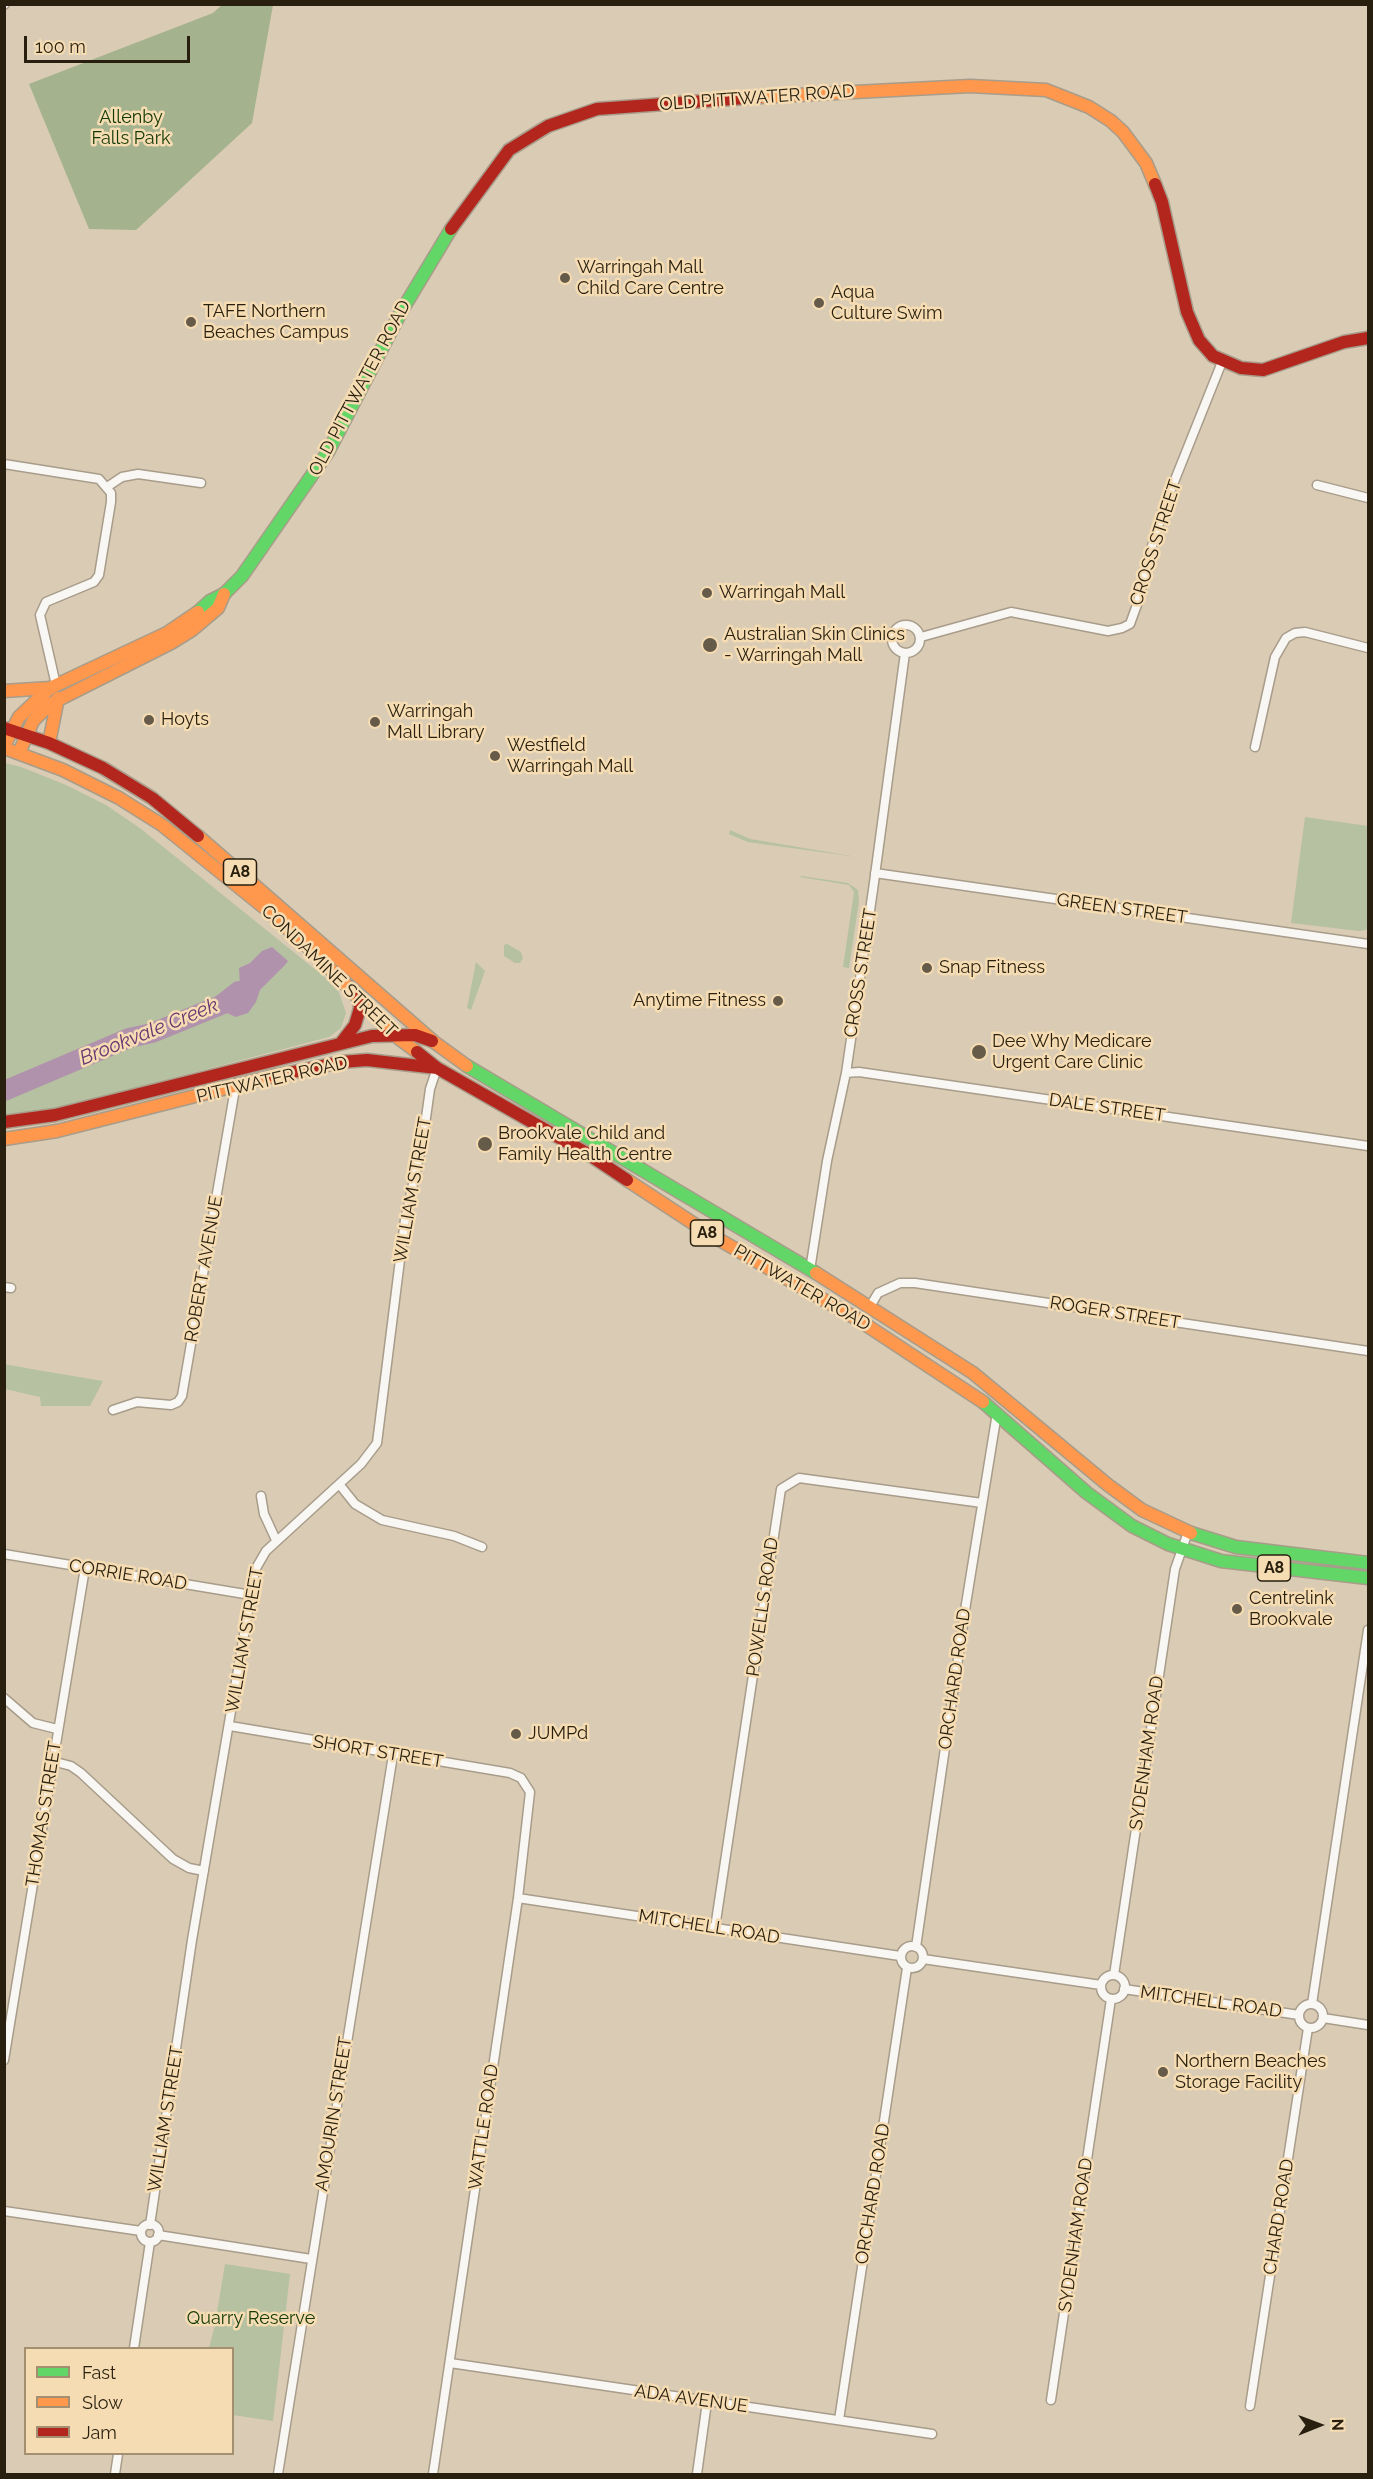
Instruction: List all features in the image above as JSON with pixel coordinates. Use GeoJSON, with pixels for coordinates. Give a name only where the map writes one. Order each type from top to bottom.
{"type":"FeatureCollection","features":[{"type":"Feature","properties":{"kind":"main road","name":"OLD PITTWATER ROAD"},"geometry":{"type":"LineString","coordinates":[[4,747],[8,729],[32,703],[53,686],[167,633],[210,601],[224,594],[242,576],[312,477],[414,288],[457,218],[509,150],[548,126],[597,109],[741,98],[970,86],[1046,90],[1076,101],[1111,121],[1146,163],[1162,202],[1178,274],[1193,327],[1205,349],[1222,362]]}},
{"type":"Feature","properties":{"kind":"main road"},"geometry":{"type":"LineString","coordinates":[[1222,362],[1241,369],[1263,369],[1288,363],[1344,342],[1368,338]]}},
{"type":"Feature","properties":{"kind":"main road","name":"OLD PITTWATER ROAD"},"geometry":{"type":"LineString","coordinates":[[19,753],[26,734],[37,716],[58,698],[171,643],[192,630],[218,608],[224,594]]}},
{"type":"Feature","properties":{"kind":"main road"},"geometry":{"type":"LineString","coordinates":[[4,691],[53,686]]}},
{"type":"Feature","properties":{"kind":"main road"},"geometry":{"type":"LineString","coordinates":[[49,743],[58,698]]}},
{"type":"Feature","properties":{"kind":"main road","name":"CONDAMINE STREET"},"geometry":{"type":"LineString","coordinates":[[8,729],[49,743],[111,772],[171,813],[434,1042]]}},
{"type":"Feature","properties":{"kind":"main road","name":"CONDAMINE STREET"},"geometry":{"type":"LineString","coordinates":[[4,747],[92,784],[162,825],[266,909],[359,996],[393,1034],[437,1068]]}},
{"type":"Feature","properties":{"kind":"main road"},"geometry":{"type":"LineString","coordinates":[[341,1043],[355,1025],[360,1008],[359,996]]}},
{"type":"Feature","properties":{"kind":"main road","name":"PITTWATER ROAD"},"geometry":{"type":"LineString","coordinates":[[4,1122],[55,1115],[341,1043],[393,1034],[415,1035],[434,1042],[462,1063],[871,1305],[980,1378],[1142,1510],[1188,1532],[1236,1547],[1368,1563]]}},
{"type":"Feature","properties":{"kind":"main road","name":"PITTWATER ROAD"},"geometry":{"type":"LineString","coordinates":[[4,1139],[57,1131],[341,1062],[367,1060],[437,1068],[588,1154],[711,1235],[881,1334],[961,1386],[997,1412],[1114,1515],[1145,1534],[1182,1549],[1227,1562],[1368,1578]]}},
{"type":"Feature","properties":{"kind":"main road","name":"CROSS STREET"},"geometry":{"type":"LineString","coordinates":[[805,1291],[810,1270]]}},
{"type":"Feature","properties":{"kind":"street","name":"CROSS STREET"},"geometry":{"type":"LineString","coordinates":[[921,637],[1011,612],[1108,631],[1130,624],[1164,507],[1222,362]]}},
{"type":"Feature","properties":{"kind":"street"},"geometry":{"type":"LineString","coordinates":[[4,464],[99,479],[107,487],[111,502],[99,575],[88,585],[46,602],[40,615],[53,686]]}},
{"type":"Feature","properties":{"kind":"street"},"geometry":{"type":"LineString","coordinates":[[107,487],[122,477],[138,474],[201,483]]}},
{"type":"Feature","properties":{"kind":"street"},"geometry":{"type":"LineString","coordinates":[[1317,485],[1368,498]]}},
{"type":"Feature","properties":{"kind":"street"},"geometry":{"type":"LineString","coordinates":[[904,625],[912,626],[921,637],[917,648],[905,653],[900,652],[893,643],[893,634],[896,629],[904,625]]}},
{"type":"Feature","properties":{"kind":"street"},"geometry":{"type":"LineString","coordinates":[[1255,747],[1275,657],[1286,638],[1295,633],[1305,632],[1368,648]]}},
{"type":"Feature","properties":{"kind":"street","name":"CROSS STREET"},"geometry":{"type":"LineString","coordinates":[[810,1270],[827,1161],[846,1073],[905,653]]}},
{"type":"Feature","properties":{"kind":"street","name":"GREEN STREET"},"geometry":{"type":"LineString","coordinates":[[875,873],[1368,944]]}},
{"type":"Feature","properties":{"kind":"street","name":"WILLIAM STREET"},"geometry":{"type":"LineString","coordinates":[[150,2225],[204,1870],[257,1564],[276,1540],[373,1451],[379,1434],[405,1220],[430,1089],[437,1068]]}},
{"type":"Feature","properties":{"kind":"street","name":"ROBERT AVENUE"},"geometry":{"type":"LineString","coordinates":[[113,1410],[136,1402],[171,1405],[178,1402],[182,1396],[236,1086],[237,1069]]}},
{"type":"Feature","properties":{"kind":"street","name":"DALE STREET"},"geometry":{"type":"LineString","coordinates":[[846,1073],[859,1072],[1368,1146]]}},
{"type":"Feature","properties":{"kind":"street","name":"ROGER STREET"},"geometry":{"type":"LineString","coordinates":[[871,1305],[878,1293],[900,1283],[915,1283],[1368,1351]]}},
{"type":"Feature","properties":{"kind":"street","name":"ORCHARD ROAD"},"geometry":{"type":"LineString","coordinates":[[916,1947],[997,1412]]}},
{"type":"Feature","properties":{"kind":"street","name":"POWELLS ROAD"},"geometry":{"type":"LineString","coordinates":[[715,1928],[781,1489],[799,1478],[982,1503]]}},
{"type":"Feature","properties":{"kind":"street"},"geometry":{"type":"LineString","coordinates":[[339,1484],[355,1504],[382,1520],[454,1536],[482,1547]]}},
{"type":"Feature","properties":{"kind":"street"},"geometry":{"type":"LineString","coordinates":[[261,1496],[264,1514],[276,1540]]}},
{"type":"Feature","properties":{"kind":"street","name":"SYDENHAM ROAD"},"geometry":{"type":"LineString","coordinates":[[1114,1975],[1174,1574],[1188,1532]]}},
{"type":"Feature","properties":{"kind":"street","name":"CORRIE ROAD"},"geometry":{"type":"LineString","coordinates":[[4,1554],[251,1595]]}},
{"type":"Feature","properties":{"kind":"street","name":"THOMAS STREET"},"geometry":{"type":"LineString","coordinates":[[4,2060],[85,1568]]}},
{"type":"Feature","properties":{"kind":"street"},"geometry":{"type":"LineString","coordinates":[[1312,2004],[1368,1629]]}},
{"type":"Feature","properties":{"kind":"street"},"geometry":{"type":"LineString","coordinates":[[4,1698],[33,1723],[57,1729]]}},
{"type":"Feature","properties":{"kind":"street","name":"SHORT STREET"},"geometry":{"type":"LineString","coordinates":[[230,1726],[510,1773],[525,1781]]}},
{"type":"Feature","properties":{"kind":"street","name":"AMOURIN STREET"},"geometry":{"type":"LineString","coordinates":[[278,2475],[393,1755]]}},
{"type":"Feature","properties":{"kind":"street"},"geometry":{"type":"LineString","coordinates":[[52,1761],[71,1766],[81,1773],[173,1859],[189,1868],[204,1870]]}},
{"type":"Feature","properties":{"kind":"street","name":"WATTLE ROAD"},"geometry":{"type":"LineString","coordinates":[[433,2475],[518,1898],[530,1799],[525,1781]]}},
{"type":"Feature","properties":{"kind":"street","name":"MITCHELL ROAD"},"geometry":{"type":"LineString","coordinates":[[518,1898],[900,1956]]}},
{"type":"Feature","properties":{"kind":"street"},"geometry":{"type":"LineString","coordinates":[[906,1947],[916,1947],[922,1952],[923,1959],[917,1967],[907,1968],[900,1956],[906,1947]]}},
{"type":"Feature","properties":{"kind":"street"},"geometry":{"type":"LineString","coordinates":[[923,1959],[1101,1985]]}},
{"type":"Feature","properties":{"kind":"street","name":"ORCHARD ROAD"},"geometry":{"type":"LineString","coordinates":[[839,2420],[907,1968]]}},
{"type":"Feature","properties":{"kind":"street"},"geometry":{"type":"LineString","coordinates":[[1114,1975],[1122,1980],[1124,1989],[1121,1996],[1111,1999],[1103,1995],[1101,1985],[1105,1977],[1114,1975]]}},
{"type":"Feature","properties":{"kind":"street","name":"MITCHELL ROAD"},"geometry":{"type":"LineString","coordinates":[[1124,1989],[1299,2015]]}},
{"type":"Feature","properties":{"kind":"street","name":"SYDENHAM ROAD"},"geometry":{"type":"LineString","coordinates":[[1051,2400],[1111,1999]]}},
{"type":"Feature","properties":{"kind":"street"},"geometry":{"type":"LineString","coordinates":[[1312,2004],[1302,2008],[1299,2015],[1301,2024],[1308,2028],[1317,2026],[1323,2018]]}},
{"type":"Feature","properties":{"kind":"street"},"geometry":{"type":"LineString","coordinates":[[1312,2004],[1320,2009],[1323,2018]]}},
{"type":"Feature","properties":{"kind":"street"},"geometry":{"type":"LineString","coordinates":[[1323,2018],[1368,2025]]}},
{"type":"Feature","properties":{"kind":"street","name":"CHARD ROAD"},"geometry":{"type":"LineString","coordinates":[[1250,2406],[1308,2028]]}},
{"type":"Feature","properties":{"kind":"street"},"geometry":{"type":"LineString","coordinates":[[4,2211],[141,2231]]}},
{"type":"Feature","properties":{"kind":"street"},"geometry":{"type":"LineString","coordinates":[[150,2225],[156,2228],[158,2235],[150,2242],[143,2239],[141,2231],[143,2227],[150,2225]]}},
{"type":"Feature","properties":{"kind":"street"},"geometry":{"type":"LineString","coordinates":[[158,2235],[311,2259]]}},
{"type":"Feature","properties":{"kind":"street"},"geometry":{"type":"LineString","coordinates":[[134,2347],[150,2242]]}},
{"type":"Feature","properties":{"kind":"street","name":"ADA AVENUE"},"geometry":{"type":"LineString","coordinates":[[450,2363],[932,2434]]}},
{"type":"Feature","properties":{"kind":"street"},"geometry":{"type":"LineString","coordinates":[[697,2475],[707,2402]]}},
{"type":"Feature","properties":{"kind":"street"},"geometry":{"type":"LineString","coordinates":[[115,2475],[118,2455]]}},
{"type":"Feature","properties":{"kind":"green space","name":"Allenby Falls Park"},"geometry":{"type":"Polygon","coordinates":[[[222,5],[273,5],[252,123],[136,230],[89,229],[29,84],[213,13],[222,5]]]}},
{"type":"Feature","properties":{"kind":"green space"},"geometry":{"type":"Polygon","coordinates":[[[5,763],[66,785],[106,805],[141,829],[337,987],[346,1013],[341,1028],[329,1037],[51,1110],[5,1115],[5,763]]]}},
{"type":"Feature","properties":{"kind":"green space"},"geometry":{"type":"Polygon","coordinates":[[[1305,817],[1368,826],[1368,926],[1366,930],[1291,923],[1305,817]]]}},
{"type":"Feature","properties":{"kind":"green space"},"geometry":{"type":"Polygon","coordinates":[[[730,830],[750,839],[857,857],[748,842],[729,834],[730,830]]]}},
{"type":"Feature","properties":{"kind":"green space"},"geometry":{"type":"Polygon","coordinates":[[[801,876],[848,883],[858,890],[859,901],[849,968],[843,967],[854,892],[849,885],[801,876]]]}},
{"type":"Feature","properties":{"kind":"green space"},"geometry":{"type":"Polygon","coordinates":[[[507,944],[521,952],[523,958],[520,963],[515,963],[504,956],[504,945],[507,944]]]}},
{"type":"Feature","properties":{"kind":"green space"},"geometry":{"type":"Polygon","coordinates":[[[476,962],[485,971],[471,1010],[467,1008],[476,962]]]}},
{"type":"Feature","properties":{"kind":"green space"},"geometry":{"type":"Polygon","coordinates":[[[4,1364],[103,1381],[90,1406],[41,1406],[40,1397],[5,1389],[4,1364]]]}},
{"type":"Feature","properties":{"kind":"green space","name":"Quarry Reserve"},"geometry":{"type":"Polygon","coordinates":[[[225,2264],[290,2274],[273,2421],[234,2415],[234,2347],[209,2347],[225,2264]]]}},
{"type":"Feature","properties":{"kind":"shaded area"},"geometry":{"type":"Polygon","coordinates":[[[272,947],[288,961],[260,990],[256,1002],[248,1013],[236,1017],[222,1011],[214,1003],[240,985],[239,968],[250,963],[262,951],[272,947]]]}},
{"type":"Feature","properties":{"kind":"waterway","name":"Brookvale Creek"},"geometry":{"type":"LineString","coordinates":[[4,1091],[129,1038],[152,1033],[221,1005],[239,991]]}},
{"type":"Feature","properties":{"kind":"traffic: fast"},"geometry":{"type":"LineString","coordinates":[[198,612],[210,601],[224,594],[242,576],[328,452],[401,312],[451,229]]}},
{"type":"Feature","properties":{"kind":"traffic: fast"},"geometry":{"type":"LineString","coordinates":[[467,1066],[816,1273]]}},
{"type":"Feature","properties":{"kind":"traffic: fast"},"geometry":{"type":"LineString","coordinates":[[983,1402],[1087,1493],[1132,1526],[1168,1544],[1221,1561],[1368,1578]]}},
{"type":"Feature","properties":{"kind":"traffic: fast"},"geometry":{"type":"LineString","coordinates":[[1191,1533],[1236,1547],[1368,1563]]}},
{"type":"Feature","properties":{"kind":"traffic: slow"},"geometry":{"type":"LineString","coordinates":[[759,97],[970,86],[1046,90],[1089,107],[1111,121],[1123,132],[1146,163],[1155,184]]}},
{"type":"Feature","properties":{"kind":"traffic: slow"},"geometry":{"type":"LineString","coordinates":[[19,753],[33,721],[50,704],[171,643],[192,630],[218,608],[224,594]]}},
{"type":"Feature","properties":{"kind":"traffic: slow"},"geometry":{"type":"LineString","coordinates":[[4,746],[19,717],[50,688],[167,633],[198,612]]}},
{"type":"Feature","properties":{"kind":"traffic: slow"},"geometry":{"type":"LineString","coordinates":[[4,691],[50,688]]}},
{"type":"Feature","properties":{"kind":"traffic: slow"},"geometry":{"type":"LineString","coordinates":[[49,743],[58,698]]}},
{"type":"Feature","properties":{"kind":"traffic: slow"},"geometry":{"type":"LineString","coordinates":[[4,748],[63,770],[119,798],[162,825],[266,909],[318,956],[393,1034],[417,1052]]}},
{"type":"Feature","properties":{"kind":"traffic: slow"},"geometry":{"type":"LineString","coordinates":[[198,836],[434,1042],[467,1066]]}},
{"type":"Feature","properties":{"kind":"traffic: slow"},"geometry":{"type":"LineString","coordinates":[[4,1139],[57,1131],[274,1076]]}},
{"type":"Feature","properties":{"kind":"traffic: slow"},"geometry":{"type":"LineString","coordinates":[[627,1180],[711,1235],[857,1319],[983,1402]]}},
{"type":"Feature","properties":{"kind":"traffic: slow"},"geometry":{"type":"LineString","coordinates":[[816,1273],[973,1373],[1108,1485],[1142,1510],[1191,1533]]}},
{"type":"Feature","properties":{"kind":"traffic: jam"},"geometry":{"type":"LineString","coordinates":[[451,229],[509,150],[548,126],[597,109],[759,97]]}},
{"type":"Feature","properties":{"kind":"traffic: jam"},"geometry":{"type":"LineString","coordinates":[[1155,184],[1162,202],[1187,312],[1199,340],[1213,356],[1241,368],[1263,370],[1344,342],[1368,338]]}},
{"type":"Feature","properties":{"kind":"traffic: jam"},"geometry":{"type":"LineString","coordinates":[[4,728],[49,743],[103,768],[152,798],[198,836]]}},
{"type":"Feature","properties":{"kind":"traffic: jam"},"geometry":{"type":"LineString","coordinates":[[341,1043],[355,1025],[360,1008],[359,996]]}},
{"type":"Feature","properties":{"kind":"traffic: jam"},"geometry":{"type":"LineString","coordinates":[[4,1122],[55,1115],[372,1036],[415,1035],[432,1041]]}},
{"type":"Feature","properties":{"kind":"traffic: jam"},"geometry":{"type":"LineString","coordinates":[[417,1052],[437,1068],[588,1154],[627,1180]]}},
{"type":"Feature","properties":{"kind":"traffic: jam"},"geometry":{"type":"LineString","coordinates":[[274,1076],[341,1062],[367,1060],[437,1068]]}},
{"type":"Feature","properties":{"kind":"place","name":"Warringah Mall Child Care Centre"},"geometry":{"type":"Point","coordinates":[565,278]}},
{"type":"Feature","properties":{"kind":"place","name":"Aqua Culture Swim"},"geometry":{"type":"Point","coordinates":[819,303]}},
{"type":"Feature","properties":{"kind":"place","name":"TAFE Northern Beaches Campus"},"geometry":{"type":"Point","coordinates":[191,322]}},
{"type":"Feature","properties":{"kind":"place","name":"Warringah Mall"},"geometry":{"type":"Point","coordinates":[707,593]}},
{"type":"Feature","properties":{"kind":"place","name":"Australian Skin Clinics - Warringah Mall"},"geometry":{"type":"Point","coordinates":[710,645]}},
{"type":"Feature","properties":{"kind":"place","name":"Hoyts"},"geometry":{"type":"Point","coordinates":[149,720]}},
{"type":"Feature","properties":{"kind":"place","name":"Warringah Mall Library"},"geometry":{"type":"Point","coordinates":[375,722]}},
{"type":"Feature","properties":{"kind":"place","name":"Westfield Warringah Mall"},"geometry":{"type":"Point","coordinates":[495,756]}},
{"type":"Feature","properties":{"kind":"place","name":"Snap Fitness"},"geometry":{"type":"Point","coordinates":[927,968]}},
{"type":"Feature","properties":{"kind":"place","name":"Anytime Fitness"},"geometry":{"type":"Point","coordinates":[778,1001]}},
{"type":"Feature","properties":{"kind":"place","name":"Dee Why Medicare Urgent Care Clinic"},"geometry":{"type":"Point","coordinates":[979,1052]}},
{"type":"Feature","properties":{"kind":"place","name":"Brookvale Child and Family Health Centre"},"geometry":{"type":"Point","coordinates":[485,1144]}},
{"type":"Feature","properties":{"kind":"place","name":"Centrelink Brookvale"},"geometry":{"type":"Point","coordinates":[1237,1609]}},
{"type":"Feature","properties":{"kind":"place","name":"JUMPd"},"geometry":{"type":"Point","coordinates":[516,1734]}},
{"type":"Feature","properties":{"kind":"place","name":"Northern Beaches Storage Facility"},"geometry":{"type":"Point","coordinates":[1163,2072]}}]}
